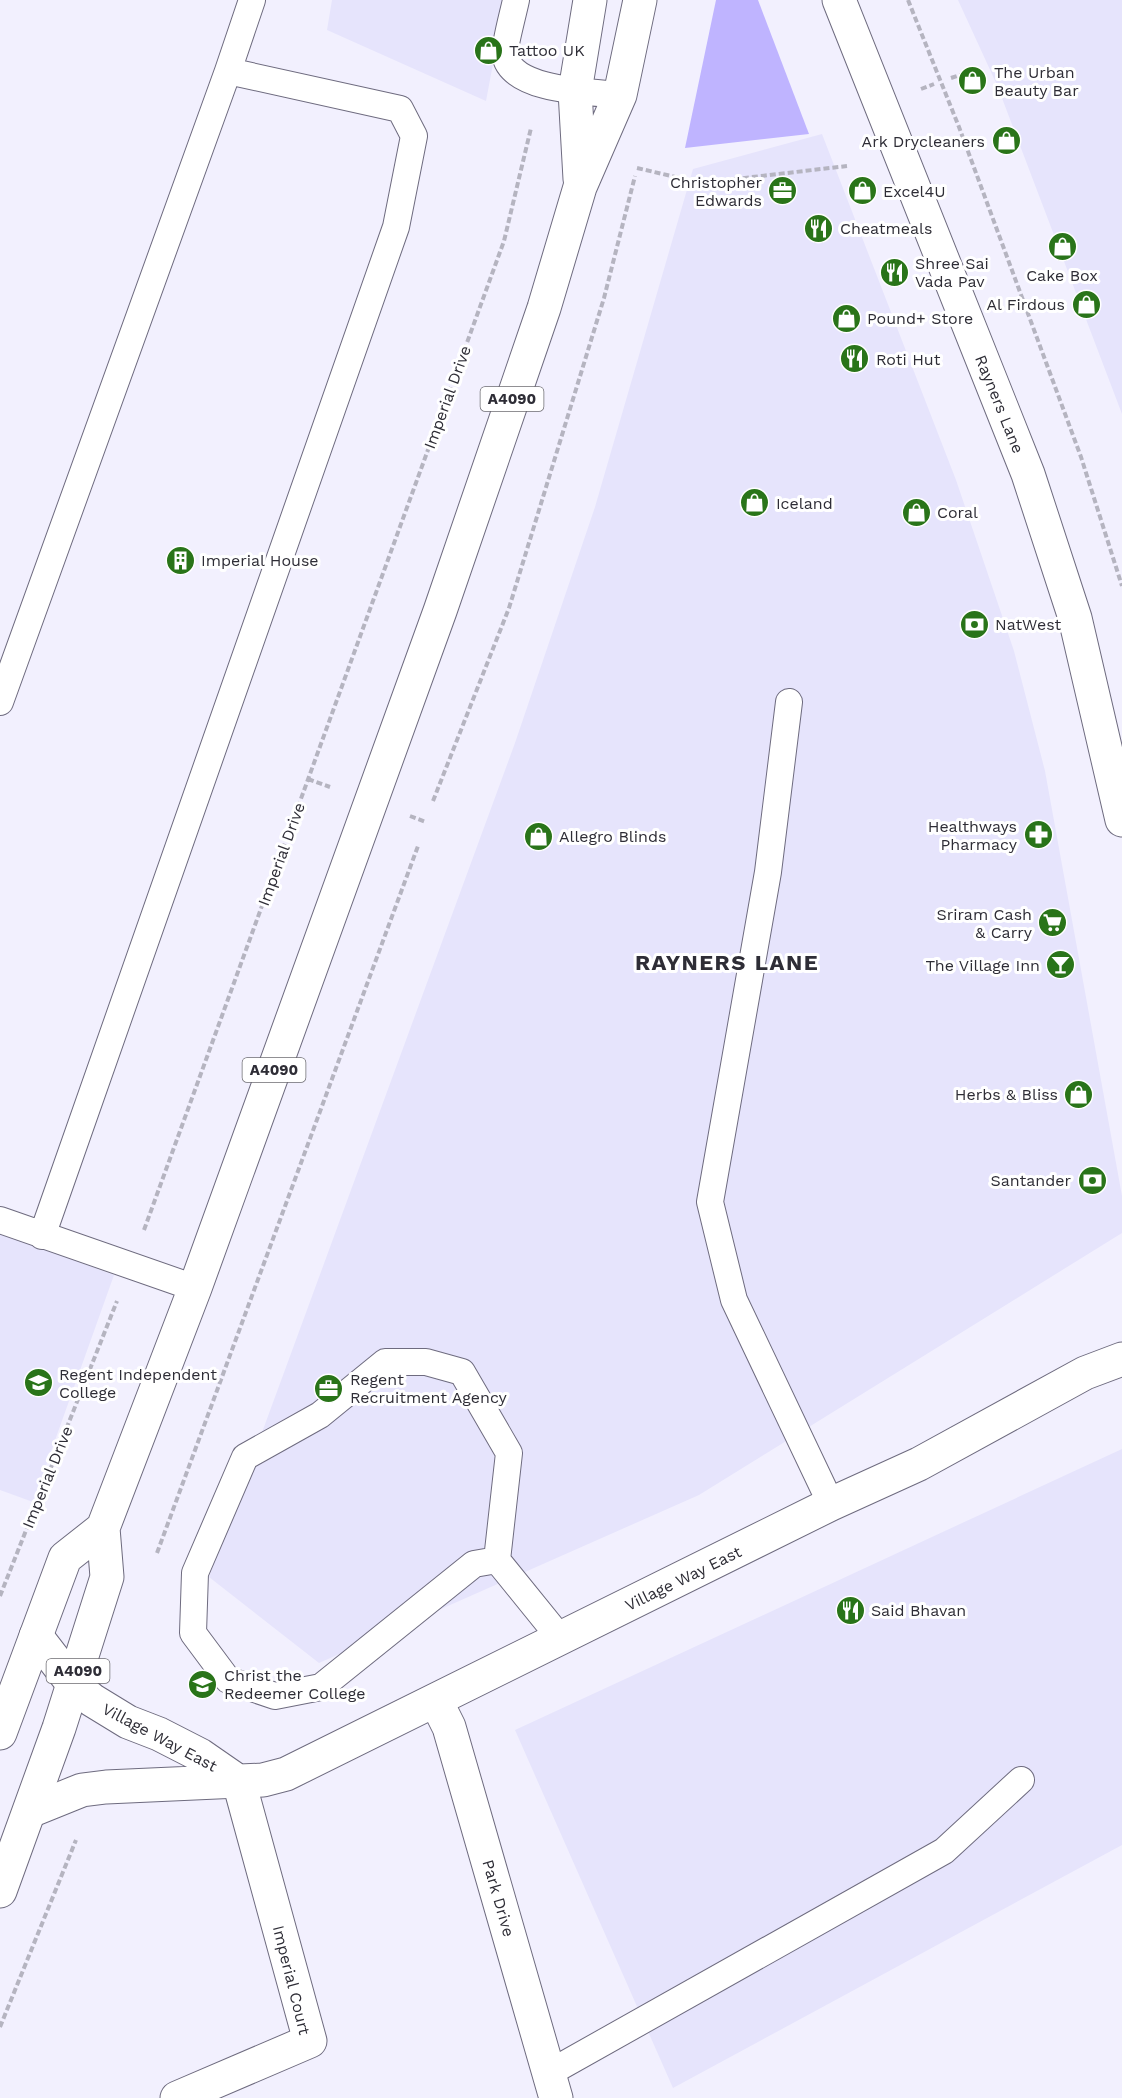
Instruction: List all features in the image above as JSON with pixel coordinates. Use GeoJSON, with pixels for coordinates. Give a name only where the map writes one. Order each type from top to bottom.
{"type":"FeatureCollection","features":[{"type":"Feature","properties":{"kind":"street","name":"A4090"},"geometry":{"type":"LineString","coordinates":[[580,186],[575,90],[590,0]]}},
{"type":"Feature","properties":{"kind":"street","name":"A4090"},"geometry":{"type":"LineString","coordinates":[[0,1891],[74,1684],[107,1577],[103,1528],[195,1288],[448,589],[544,308],[580,186],[620,95],[640,0]]}},
{"type":"Feature","properties":{"kind":"street","name":"Rayners Lane"},"geometry":{"type":"LineString","coordinates":[[839,0],[1028,474],[1075,618],[1122,820]]}},
{"type":"Feature","properties":{"kind":"street","name":"Village Way East"},"geometry":{"type":"LineString","coordinates":[[30,1810],[82,1790],[239,1782],[263,1780],[286,1774],[831,1504],[919,1464],[1085,1373],[1122,1359]]}},
{"type":"Feature","properties":{"kind":"street","name":"A4090"},"geometry":{"type":"LineString","coordinates":[[0,1733],[64,1558],[103,1528]]}},
{"type":"Feature","properties":{"kind":"street","name":"Village Way East"},"geometry":{"type":"LineString","coordinates":[[36,1636],[74,1684],[92,1700],[121,1718],[200,1755],[239,1782]]}},
{"type":"Feature","properties":{"kind":"street","name":"Park Drive"},"geometry":{"type":"LineString","coordinates":[[436,1701],[448,1726],[553,2085]]}},
{"type":"Feature","properties":{"kind":"street","name":"Imperial Court"},"geometry":{"type":"LineString","coordinates":[[177,2098],[310,2041],[239,1782]]}},
{"type":"Feature","properties":{"kind":"lane"},"geometry":{"type":"LineString","coordinates":[[0,702],[252,0]]}},
{"type":"Feature","properties":{"kind":"lane"},"geometry":{"type":"LineString","coordinates":[[516,0],[505,54],[515,73],[533,82],[620,95]]}},
{"type":"Feature","properties":{"kind":"lane"},"geometry":{"type":"LineString","coordinates":[[42,1236],[396,227],[414,136],[400,109],[228,71]]}},
{"type":"Feature","properties":{"kind":"lane"},"geometry":{"type":"LineString","coordinates":[[789,702],[768,872],[710,1202],[734,1300],[831,1504]]}},
{"type":"Feature","properties":{"kind":"lane"},"geometry":{"type":"LineString","coordinates":[[0,1220],[195,1288]]}},
{"type":"Feature","properties":{"kind":"lane"},"geometry":{"type":"LineString","coordinates":[[497,1560],[474,1564],[321,1687],[275,1696],[228,1680],[193,1633],[195,1573],[245,1456],[320,1415],[385,1362],[426,1362],[462,1372],[508,1453],[497,1560],[561,1639]]}},
{"type":"Feature","properties":{"kind":"lane"},"geometry":{"type":"LineString","coordinates":[[553,2085],[944,1851],[1021,1780]]}},
{"type":"Feature","properties":{"kind":"path"},"geometry":{"type":"LineString","coordinates":[[908,0],[959,126],[1081,458],[1122,586]]}},
{"type":"Feature","properties":{"kind":"path"},"geometry":{"type":"LineString","coordinates":[[951,78],[975,70]]}},
{"type":"Feature","properties":{"kind":"path"},"geometry":{"type":"LineString","coordinates":[[914,92],[934,84]]}},
{"type":"Feature","properties":{"kind":"path","name":"Imperial Drive"},"geometry":{"type":"LineString","coordinates":[[0,1596],[131,1265],[504,241],[531,130],[530,121]]}},
{"type":"Feature","properties":{"kind":"path"},"geometry":{"type":"LineString","coordinates":[[433,801],[509,608],[604,298],[639,157]]}},
{"type":"Feature","properties":{"kind":"path"},"geometry":{"type":"LineString","coordinates":[[637,168],[701,183],[847,166]]}},
{"type":"Feature","properties":{"kind":"path"},"geometry":{"type":"LineString","coordinates":[[309,779],[335,789]]}},
{"type":"Feature","properties":{"kind":"path"},"geometry":{"type":"LineString","coordinates":[[156,1556],[418,846]]}},
{"type":"Feature","properties":{"kind":"path"},"geometry":{"type":"LineString","coordinates":[[0,2027],[79,1833]]}},
{"type":"Feature","properties":{"kind":"shaded area"},"geometry":{"type":"Polygon","coordinates":[[[332,0],[505,0],[486,101],[327,30],[332,0]]]}},
{"type":"Feature","properties":{"kind":"shaded area"},"geometry":{"type":"Polygon","coordinates":[[[716,0],[758,0],[809,134],[685,148],[716,0]]]}},
{"type":"Feature","properties":{"kind":"shaded area"},"geometry":{"type":"Polygon","coordinates":[[[958,0],[1122,0],[1122,414],[997,85],[958,0]]]}},
{"type":"Feature","properties":{"kind":"shaded area"},"geometry":{"type":"Polygon","coordinates":[[[822,134],[956,480],[1014,651],[1045,771],[1122,1196],[1122,1233],[699,1495],[319,1663],[209,1577],[515,743],[595,507],[693,169],[822,134]]]}},
{"type":"Feature","properties":{"kind":"shaded area","name":"Regent Independent College"},"geometry":{"type":"Polygon","coordinates":[[[0,1233],[114,1275],[33,1502],[0,1490],[0,1233]]]}},
{"type":"Feature","properties":{"kind":"shaded area"},"geometry":{"type":"Polygon","coordinates":[[[1122,1449],[1122,1845],[673,2088],[515,1730],[1122,1449]]]}},
{"type":"Feature","properties":{"kind":"place","name":"Tattoo UK"},"geometry":{"type":"Point","coordinates":[488,50]}},
{"type":"Feature","properties":{"kind":"place","name":"The Urban Beauty Bar"},"geometry":{"type":"Point","coordinates":[973,81]}},
{"type":"Feature","properties":{"kind":"place","name":"Ark Drycleaners"},"geometry":{"type":"Point","coordinates":[1006,141]}},
{"type":"Feature","properties":{"kind":"place","name":"Christopher Edwards"},"geometry":{"type":"Point","coordinates":[783,191]}},
{"type":"Feature","properties":{"kind":"place","name":"Excel4U"},"geometry":{"type":"Point","coordinates":[862,191]}},
{"type":"Feature","properties":{"kind":"place","name":"Cheatmeals"},"geometry":{"type":"Point","coordinates":[819,228]}},
{"type":"Feature","properties":{"kind":"place","name":"Cake Box"},"geometry":{"type":"Point","coordinates":[1062,247]}},
{"type":"Feature","properties":{"kind":"place","name":"Shree Sai Vada Pav"},"geometry":{"type":"Point","coordinates":[894,272]}},
{"type":"Feature","properties":{"kind":"place","name":"Al Firdous"},"geometry":{"type":"Point","coordinates":[1086,304]}},
{"type":"Feature","properties":{"kind":"place","name":"Pound+ Store"},"geometry":{"type":"Point","coordinates":[846,318]}},
{"type":"Feature","properties":{"kind":"place","name":"Roti Hut"},"geometry":{"type":"Point","coordinates":[855,359]}},
{"type":"Feature","properties":{"kind":"place","name":"Iceland"},"geometry":{"type":"Point","coordinates":[755,503]}},
{"type":"Feature","properties":{"kind":"place","name":"Coral"},"geometry":{"type":"Point","coordinates":[916,512]}},
{"type":"Feature","properties":{"kind":"place","name":"Imperial House"},"geometry":{"type":"Point","coordinates":[180,560]}},
{"type":"Feature","properties":{"kind":"place","name":"NatWest"},"geometry":{"type":"Point","coordinates":[974,624]}},
{"type":"Feature","properties":{"kind":"place","name":"Healthways Pharmacy"},"geometry":{"type":"Point","coordinates":[1038,835]}},
{"type":"Feature","properties":{"kind":"place","name":"Allegro Blinds"},"geometry":{"type":"Point","coordinates":[538,836]}},
{"type":"Feature","properties":{"kind":"place","name":"Sriram Cash & Carry"},"geometry":{"type":"Point","coordinates":[1053,923]}},
{"type":"Feature","properties":{"kind":"place","name":"The Village Inn"},"geometry":{"type":"Point","coordinates":[1061,965]}},
{"type":"Feature","properties":{"kind":"place","name":"Herbs & Bliss"},"geometry":{"type":"Point","coordinates":[1079,1094]}},
{"type":"Feature","properties":{"kind":"place","name":"Santander"},"geometry":{"type":"Point","coordinates":[1092,1180]}},
{"type":"Feature","properties":{"kind":"place","name":"Regent Independent College"},"geometry":{"type":"Point","coordinates":[38,1383]}},
{"type":"Feature","properties":{"kind":"place","name":"Regent Recruitment Agency"},"geometry":{"type":"Point","coordinates":[329,1388]}},
{"type":"Feature","properties":{"kind":"place","name":"Said Bhavan"},"geometry":{"type":"Point","coordinates":[850,1610]}},
{"type":"Feature","properties":{"kind":"place","name":"Christ the Redeemer College"},"geometry":{"type":"Point","coordinates":[203,1684]}},
{"type":"Feature","properties":{"kind":"district","name":"RAYNERS LANE"},"geometry":{"type":"Point","coordinates":[727,962]}}]}
